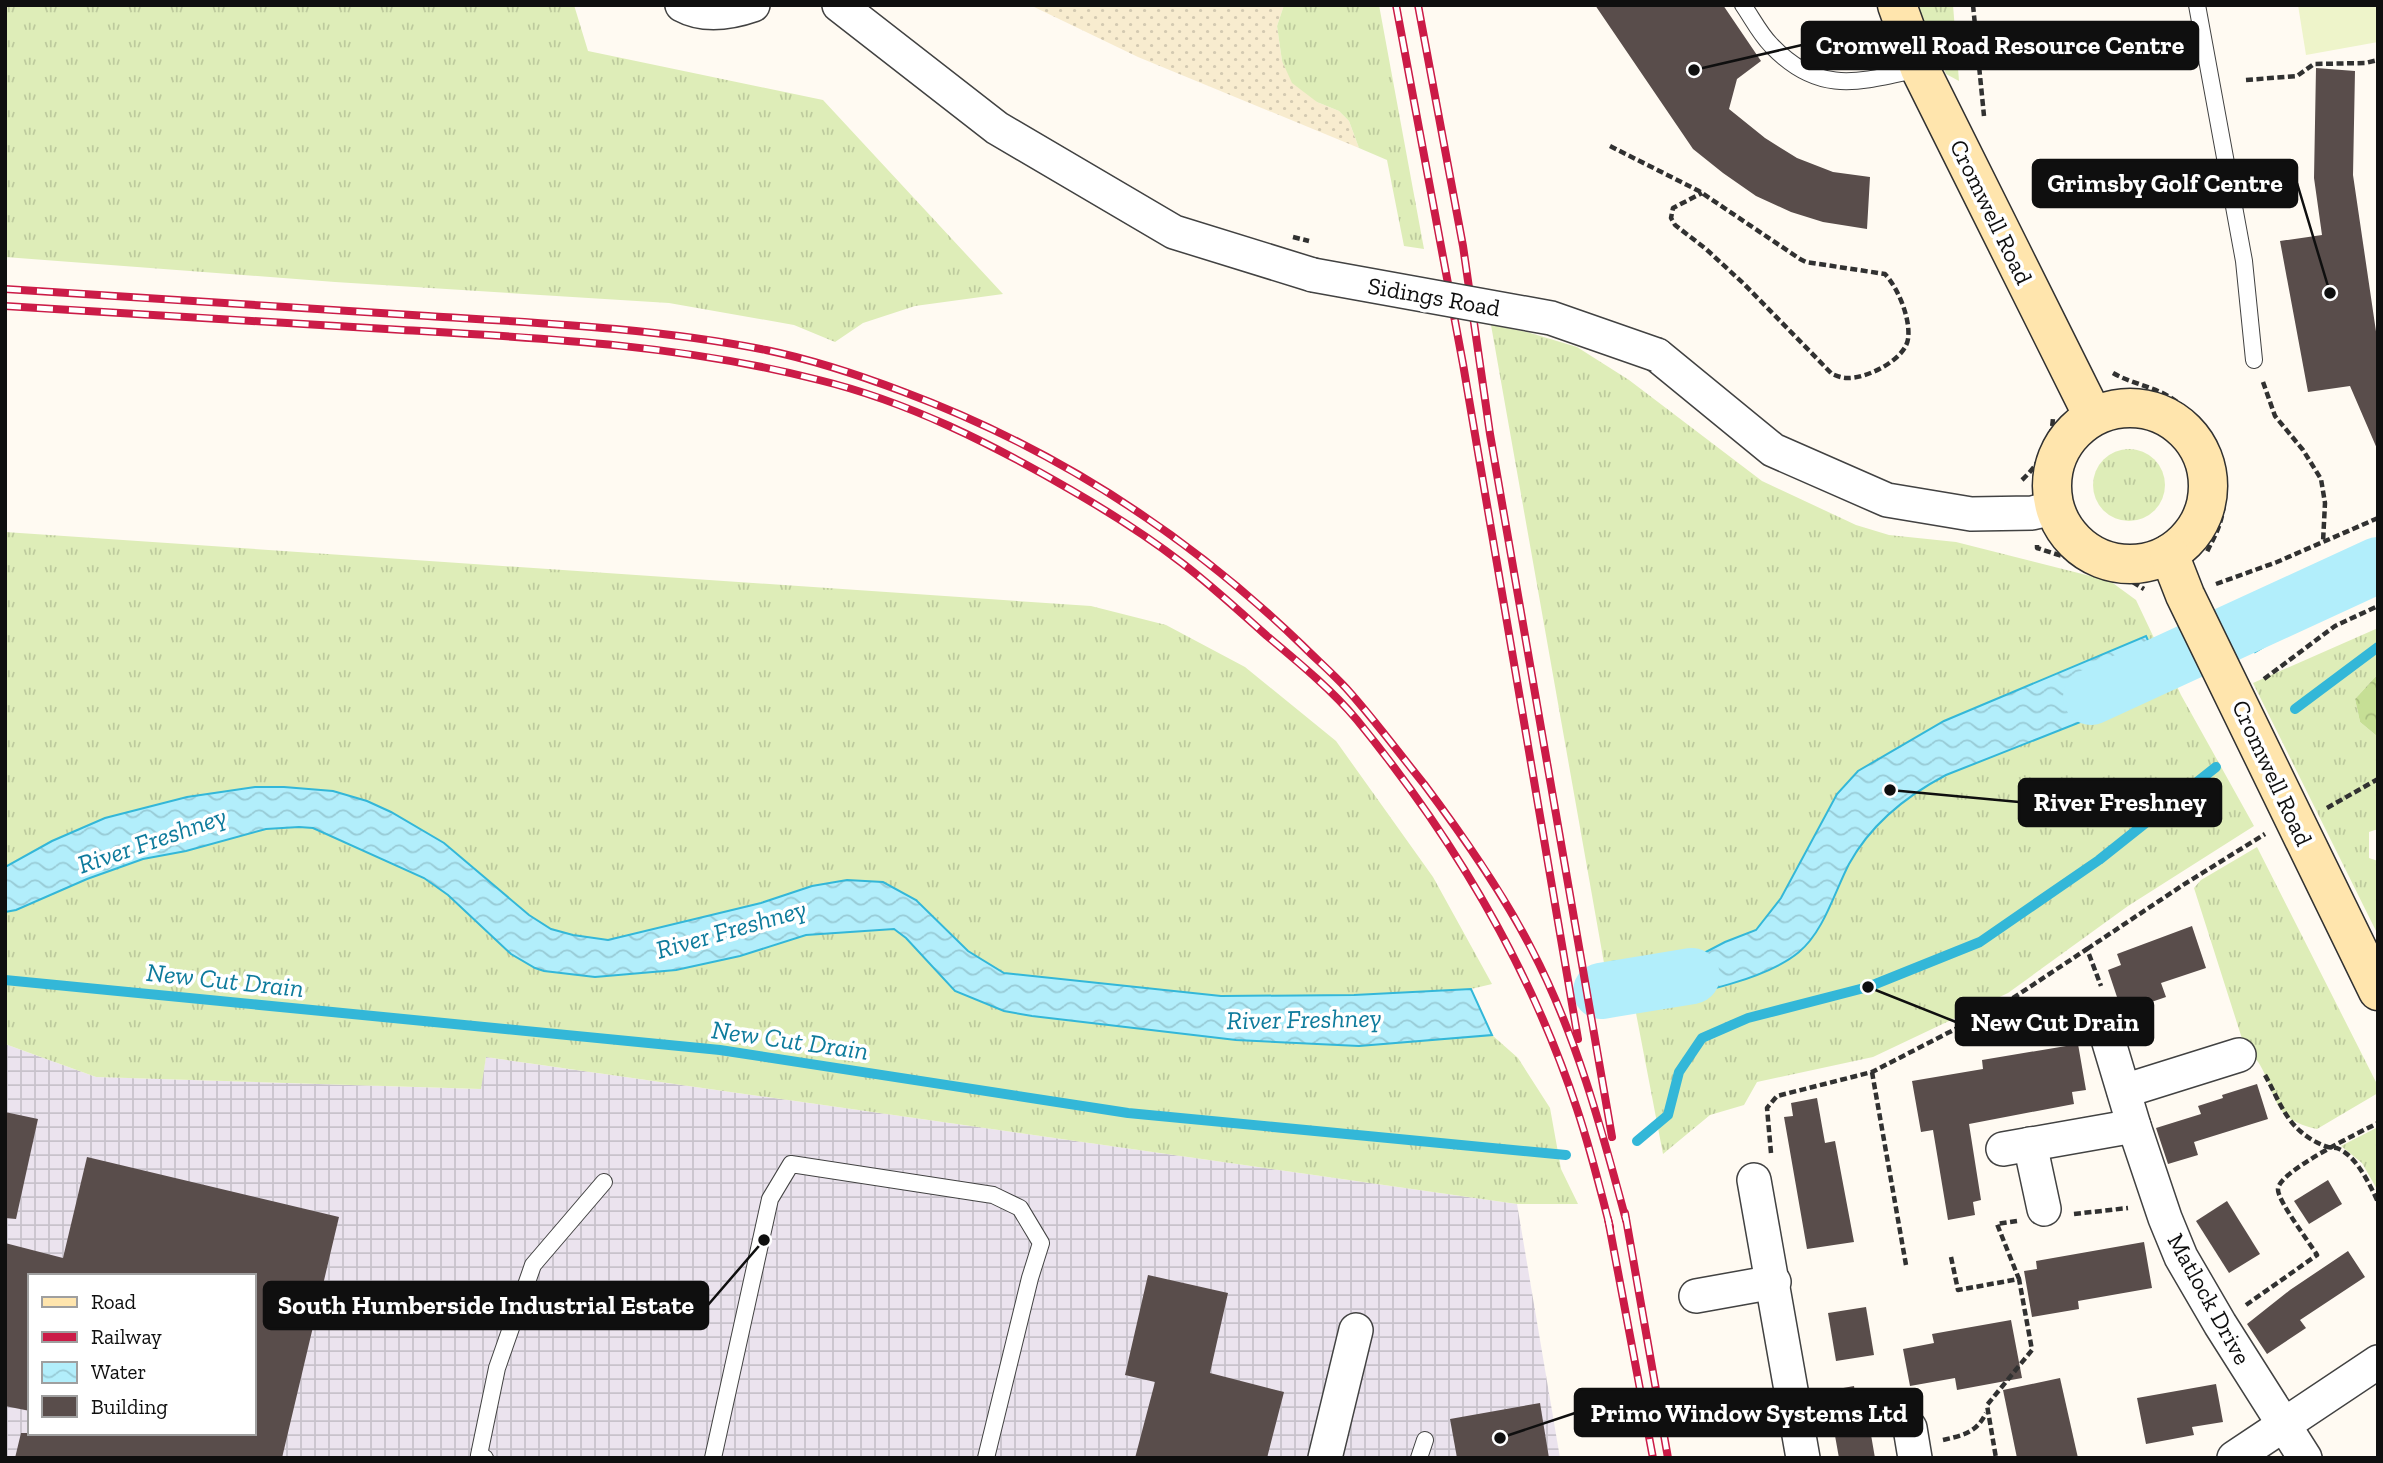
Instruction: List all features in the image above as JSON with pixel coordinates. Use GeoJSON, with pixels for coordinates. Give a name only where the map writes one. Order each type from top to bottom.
{"type":"FeatureCollection","features":[{"type":"Feature","properties":{"kind":"street"},"geometry":{"type":"LineString","coordinates":[[682,5],[691,10],[727,13],[752,5]]}},
{"type":"Feature","properties":{"kind":"street","name":"Sidings Road"},"geometry":{"type":"LineString","coordinates":[[839,5],[997,128],[1174,232],[1313,275],[1551,318],[1657,355],[1773,450],[1887,500],[1971,514],[2032,513],[2054,508]]}},
{"type":"Feature","properties":{"kind":"street","name":"Cromwell Road"},"geometry":{"type":"LineString","coordinates":[[1897,5],[1920,69],[2093,416]]}},
{"type":"Feature","properties":{"kind":"street"},"geometry":{"type":"LineString","coordinates":[[2119,408],[2146,409],[2171,419],[2191,437],[2204,460],[2208,487],[2203,513],[2190,536],[2187,555],[2143,564],[2114,563],[2088,552],[2067,533],[2054,508],[2051,481],[2057,455],[2071,433],[2093,416],[2119,408]]}},
{"type":"Feature","properties":{"kind":"street","name":"Cromwell Road"},"geometry":{"type":"LineString","coordinates":[[2187,555],[2207,596],[2235,696],[2378,991]]}},
{"type":"Feature","properties":{"kind":"street","name":"Matlock Drive"},"geometry":{"type":"LineString","coordinates":[[2095,1004],[2165,1218],[2181,1257],[2305,1458]]}},
{"type":"Feature","properties":{"kind":"street"},"geometry":{"type":"LineString","coordinates":[[2124,1091],[2239,1055]]}},
{"type":"Feature","properties":{"kind":"street"},"geometry":{"type":"LineString","coordinates":[[2044,1209],[2017,1146],[2134,1126]]}},
{"type":"Feature","properties":{"kind":"street"},"geometry":{"type":"LineString","coordinates":[[1754,1180],[1803,1458]]}},
{"type":"Feature","properties":{"kind":"street"},"geometry":{"type":"LineString","coordinates":[[1696,1296],[1774,1282]]}},
{"type":"Feature","properties":{"kind":"street"},"geometry":{"type":"LineString","coordinates":[[1325,1458],[1356,1330]]}},
{"type":"Feature","properties":{"kind":"street"},"geometry":{"type":"LineString","coordinates":[[2234,1458],[2378,1362]]}},
{"type":"Feature","properties":{"kind":"lane"},"geometry":{"type":"LineString","coordinates":[[1743,5],[1770,44],[1797,68],[1827,81],[1850,83],[1920,69]]}},
{"type":"Feature","properties":{"kind":"lane"},"geometry":{"type":"LineString","coordinates":[[2197,5],[2244,261],[2255,360]]}},
{"type":"Feature","properties":{"kind":"lane"},"geometry":{"type":"LineString","coordinates":[[713,1458],[770,1199],[792,1164],[993,1195],[1020,1208],[1041,1243],[986,1458]]}},
{"type":"Feature","properties":{"kind":"lane"},"geometry":{"type":"LineString","coordinates":[[485,1458],[479,1455],[496,1368],[533,1265],[604,1182]]}},
{"type":"Feature","properties":{"kind":"lane"},"geometry":{"type":"LineString","coordinates":[[1419,1458],[1425,1440]]}},
{"type":"Feature","properties":{"kind":"path"},"geometry":{"type":"LineString","coordinates":[[1973,5],[1985,110],[1982,124]]}},
{"type":"Feature","properties":{"kind":"path"},"geometry":{"type":"LineString","coordinates":[[2246,80],[2297,76],[2314,64],[2365,63],[2378,60]]}},
{"type":"Feature","properties":{"kind":"path"},"geometry":{"type":"LineString","coordinates":[[1609,146],[1702,193],[1806,262],[1885,274],[1895,288],[1908,330],[1908,342],[1900,354],[1874,373],[1859,378],[1844,379],[1832,374],[1735,275],[1675,225],[1671,218],[1673,208],[1702,193]]}},
{"type":"Feature","properties":{"kind":"path"},"geometry":{"type":"LineString","coordinates":[[1280,232],[1293,237]]}},
{"type":"Feature","properties":{"kind":"path"},"geometry":{"type":"LineString","coordinates":[[2255,360],[2275,416],[2303,450],[2321,479],[2325,503],[2323,542]]}},
{"type":"Feature","properties":{"kind":"path"},"geometry":{"type":"LineString","coordinates":[[2109,372],[2167,396],[2196,418],[2216,449],[2224,485],[2221,522],[2187,555]]}},
{"type":"Feature","properties":{"kind":"path"},"geometry":{"type":"LineString","coordinates":[[2020,482],[2045,451],[2053,428],[2054,404]]}},
{"type":"Feature","properties":{"kind":"path"},"geometry":{"type":"LineString","coordinates":[[2207,596],[2378,518]]}},
{"type":"Feature","properties":{"kind":"path"},"geometry":{"type":"LineString","coordinates":[[2037,548],[2121,575],[2154,598]]}},
{"type":"Feature","properties":{"kind":"path"},"geometry":{"type":"LineString","coordinates":[[2207,596],[2210,575]]}},
{"type":"Feature","properties":{"kind":"path"},"geometry":{"type":"LineString","coordinates":[[2235,696],[2335,626],[2378,606]]}},
{"type":"Feature","properties":{"kind":"path"},"geometry":{"type":"LineString","coordinates":[[1754,1180],[1773,1176],[1767,1108],[1777,1096],[1872,1072],[2004,1004],[2183,885],[2292,818],[2316,814],[2378,779]]}},
{"type":"Feature","properties":{"kind":"path"},"geometry":{"type":"LineString","coordinates":[[2004,1004],[2095,1004],[2087,948]]}},
{"type":"Feature","properties":{"kind":"path"},"geometry":{"type":"LineString","coordinates":[[2239,1055],[2252,1055],[2293,1124],[2313,1140],[2330,1148],[2339,1148],[2365,1174],[2378,1202]]}},
{"type":"Feature","properties":{"kind":"path"},"geometry":{"type":"LineString","coordinates":[[1872,1072],[1906,1265]]}},
{"type":"Feature","properties":{"kind":"path"},"geometry":{"type":"LineString","coordinates":[[2220,1324],[2317,1255],[2281,1202],[2278,1189],[2283,1178],[2330,1148],[2378,1123]]}},
{"type":"Feature","properties":{"kind":"path"},"geometry":{"type":"LineString","coordinates":[[1951,1257],[1958,1290],[2019,1279],[2032,1350],[1987,1405],[1996,1458]]}},
{"type":"Feature","properties":{"kind":"path"},"geometry":{"type":"LineString","coordinates":[[1912,1444],[1962,1435],[1979,1427],[1987,1412]]}},
{"type":"Feature","properties":{"kind":"shaded area"},"geometry":{"type":"Polygon","coordinates":[[[1030,5],[1284,5],[1277,26],[1282,61],[1317,102],[1339,111],[1349,121],[1359,148],[1138,57],[1030,5]]]}},
{"type":"Feature","properties":{"kind":"shaded area"},"geometry":{"type":"Polygon","coordinates":[[[5,1044],[96,1077],[480,1089],[486,1057],[1517,1204],[1560,1458],[5,1458],[5,1044]]]}},
{"type":"Feature","properties":{"kind":"green space"},"geometry":{"type":"Polygon","coordinates":[[[5,5],[574,5],[588,51],[823,100],[1003,294],[915,306],[863,323],[835,342],[794,325],[669,303],[335,282],[5,257],[5,5]]]}},
{"type":"Feature","properties":{"kind":"green space"},"geometry":{"type":"Polygon","coordinates":[[[1284,5],[1379,5],[1424,249],[1404,246],[1387,160],[1359,148],[1349,121],[1339,111],[1317,102],[1292,83],[1282,61],[1277,26],[1284,5]]]}},
{"type":"Feature","properties":{"kind":"green space"},"geometry":{"type":"Polygon","coordinates":[[[1917,5],[1953,5],[1959,81],[1946,74],[1917,5]]]}},
{"type":"Feature","properties":{"kind":"green space"},"geometry":{"type":"Polygon","coordinates":[[[2298,5],[2378,5],[2378,42],[2306,55],[2298,5]]]}},
{"type":"Feature","properties":{"kind":"green space"},"geometry":{"type":"Polygon","coordinates":[[[1491,325],[1527,332],[1577,347],[1629,380],[1762,481],[1856,525],[1889,535],[1956,542],[2110,581],[2136,600],[2181,695],[2254,826],[2128,906],[2008,993],[1873,1057],[1757,1082],[1744,1105],[1710,1115],[1663,1154],[1635,1008],[1615,1011],[1604,963],[1491,325]]]}},
{"type":"Feature","properties":{"kind":"green space"},"geometry":{"type":"Polygon","coordinates":[[[2129,449],[2149,455],[2159,465],[2165,485],[2159,505],[2149,515],[2129,521],[2109,515],[2099,505],[2093,485],[2099,465],[2109,455],[2129,449]]]}},
{"type":"Feature","properties":{"kind":"green space"},"geometry":{"type":"Polygon","coordinates":[[[5,532],[1091,606],[1166,625],[1245,667],[1336,741],[1433,877],[1492,984],[1471,989],[1354,995],[1221,996],[1004,973],[968,951],[916,900],[883,882],[847,880],[812,886],[761,903],[608,940],[573,935],[551,929],[529,915],[444,843],[391,812],[52,841],[5,867],[5,532]]]}},
{"type":"Feature","properties":{"kind":"green space"},"geometry":{"type":"Polygon","coordinates":[[[2378,628],[2378,674],[2355,699],[2360,722],[2378,737],[2378,829],[2369,832],[2369,858],[2378,861],[2378,935],[2253,683],[2378,628]]]}},
{"type":"Feature","properties":{"kind":"green space"},"geometry":{"type":"Polygon","coordinates":[[[2378,674],[2378,737],[2360,722],[2355,699],[2378,674]]]}},
{"type":"Feature","properties":{"kind":"green space"},"geometry":{"type":"Polygon","coordinates":[[[313,828],[424,878],[448,895],[511,954],[544,971],[595,977],[676,970],[740,956],[806,935],[894,929],[906,938],[955,991],[1004,1011],[1032,1016],[1236,1040],[1359,1046],[1492,1035],[1518,1058],[1550,1108],[1561,1169],[1578,1204],[1517,1204],[486,1057],[481,1089],[96,1077],[5,1044],[5,912],[143,859],[186,851],[266,829],[313,828]]]}},
{"type":"Feature","properties":{"kind":"green space"},"geometry":{"type":"Polygon","coordinates":[[[2257,847],[2378,1086],[2378,1093],[2317,1129],[2302,1125],[2284,1113],[2278,1106],[2259,1063],[2245,1048],[2194,888],[2201,880],[2257,847]]]}},
{"type":"Feature","properties":{"kind":"green space"},"geometry":{"type":"Polygon","coordinates":[[[2378,1127],[2378,1191],[2362,1163],[2341,1146],[2378,1127]]]}},
{"type":"Feature","properties":{"kind":"water"},"geometry":{"type":"Polygon","coordinates":[[[2378,538],[2378,592],[2255,652],[2231,608],[2378,538]]]}},
{"type":"Feature","properties":{"kind":"water"},"geometry":{"type":"Polygon","coordinates":[[[2146,636],[2169,687],[1946,775],[1917,792],[1891,812],[1868,836],[1849,864],[1822,923],[1799,952],[1762,973],[1739,981],[1690,995],[1622,1009],[1612,962],[1704,953],[1756,930],[1781,898],[1837,794],[1858,771],[1944,721],[2146,636]]]}},
{"type":"Feature","properties":{"kind":"water"},"geometry":{"type":"Polygon","coordinates":[[[255,787],[333,791],[367,801],[391,812],[444,843],[529,915],[551,929],[573,935],[608,940],[761,903],[812,886],[847,880],[883,882],[916,900],[968,951],[1004,973],[1221,996],[1354,995],[1471,989],[1492,1035],[1359,1046],[1236,1040],[1032,1016],[1004,1011],[955,991],[906,938],[894,929],[806,935],[740,956],[676,970],[595,977],[544,971],[511,954],[448,895],[424,878],[313,828],[266,829],[186,851],[143,859],[5,912],[5,867],[52,841],[105,818],[187,797],[255,787]]]}},
{"type":"Feature","properties":{"kind":"building"},"geometry":{"type":"Polygon","coordinates":[[[1595,5],[1723,5],[1761,61],[1737,79],[1729,109],[1765,138],[1797,158],[1833,172],[1870,177],[1867,229],[1823,222],[1791,212],[1756,196],[1693,149],[1595,5]]]}},
{"type":"Feature","properties":{"kind":"building"},"geometry":{"type":"Polygon","coordinates":[[[2316,68],[2355,71],[2353,175],[2378,345],[2378,451],[2350,386],[2308,392],[2280,241],[2322,235],[2314,178],[2316,68]]]}},
{"type":"Feature","properties":{"kind":"building"},"geometry":{"type":"Polygon","coordinates":[[[2192,926],[2206,968],[2161,983],[2166,997],[2122,1012],[2108,970],[2121,965],[2117,954],[2192,926]]]}},
{"type":"Feature","properties":{"kind":"building"},"geometry":{"type":"Polygon","coordinates":[[[2078,1044],[2086,1090],[2072,1092],[2074,1104],[1969,1124],[1981,1200],[1973,1202],[1975,1215],[1948,1220],[1933,1130],[1921,1132],[1912,1081],[1983,1069],[1982,1060],[2078,1044]]]}},
{"type":"Feature","properties":{"kind":"building"},"geometry":{"type":"Polygon","coordinates":[[[2257,1084],[2268,1119],[2194,1142],[2198,1155],[2168,1164],[2156,1128],[2201,1114],[2198,1106],[2257,1084]]]}},
{"type":"Feature","properties":{"kind":"building"},"geometry":{"type":"Polygon","coordinates":[[[1817,1098],[1825,1143],[1835,1141],[1854,1242],[1807,1249],[1784,1117],[1793,1116],[1791,1103],[1817,1098]]]}},
{"type":"Feature","properties":{"kind":"building"},"geometry":{"type":"Polygon","coordinates":[[[5,1112],[38,1119],[16,1219],[5,1218],[5,1112]]]}},
{"type":"Feature","properties":{"kind":"building"},"geometry":{"type":"Polygon","coordinates":[[[87,1157],[339,1217],[282,1458],[15,1458],[21,1433],[256,1435],[256,1274],[28,1274],[28,1411],[5,1406],[5,1243],[63,1258],[87,1157]]]}},
{"type":"Feature","properties":{"kind":"building"},"geometry":{"type":"Polygon","coordinates":[[[2328,1180],[2342,1204],[2309,1224],[2294,1201],[2328,1180]]]}},
{"type":"Feature","properties":{"kind":"building"},"geometry":{"type":"Polygon","coordinates":[[[2227,1201],[2260,1254],[2229,1273],[2196,1221],[2227,1201]]]}},
{"type":"Feature","properties":{"kind":"building"},"geometry":{"type":"Polygon","coordinates":[[[2144,1242],[2152,1288],[2078,1301],[2079,1309],[2032,1317],[2024,1271],[2037,1269],[2036,1261],[2144,1242]]]}},
{"type":"Feature","properties":{"kind":"building"},"geometry":{"type":"Polygon","coordinates":[[[2348,1251],[2365,1277],[2300,1320],[2306,1328],[2267,1354],[2247,1324],[2290,1290],[2348,1251]]]}},
{"type":"Feature","properties":{"kind":"building"},"geometry":{"type":"Polygon","coordinates":[[[1148,1275],[1228,1293],[1210,1373],[1284,1392],[1267,1458],[1135,1458],[1155,1382],[1125,1375],[1148,1275]]]}},
{"type":"Feature","properties":{"kind":"building"},"geometry":{"type":"Polygon","coordinates":[[[1866,1307],[1874,1355],[1836,1361],[1828,1313],[1866,1307]]]}},
{"type":"Feature","properties":{"kind":"building"},"geometry":{"type":"Polygon","coordinates":[[[2011,1320],[2022,1378],[1957,1390],[1955,1378],[1910,1386],[1903,1349],[1934,1343],[1932,1334],[2011,1320]]]}},
{"type":"Feature","properties":{"kind":"building"},"geometry":{"type":"Polygon","coordinates":[[[2060,1378],[2078,1458],[2017,1458],[2003,1390],[2060,1378]]]}},
{"type":"Feature","properties":{"kind":"building"},"geometry":{"type":"Polygon","coordinates":[[[2216,1384],[2223,1422],[2192,1427],[2194,1435],[2146,1444],[2137,1398],[2216,1384]]]}},
{"type":"Feature","properties":{"kind":"building"},"geometry":{"type":"Polygon","coordinates":[[[1854,1386],[1861,1431],[1870,1429],[1875,1458],[1839,1458],[1827,1391],[1854,1386]]]}},
{"type":"Feature","properties":{"kind":"building"},"geometry":{"type":"Polygon","coordinates":[[[1540,1403],[1549,1458],[1457,1458],[1450,1419],[1540,1403]]]}},
{"type":"Feature","properties":{"kind":"waterway","name":"River Freshney"},"geometry":{"type":"LineString","coordinates":[[2091,697],[2378,565]]}},
{"type":"Feature","properties":{"kind":"waterway","name":"New Cut Drain"},"geometry":{"type":"LineString","coordinates":[[2295,709],[2378,647]]}},
{"type":"Feature","properties":{"kind":"waterway","name":"New Cut Drain"},"geometry":{"type":"LineString","coordinates":[[1637,1141],[1668,1115],[1679,1072],[1702,1038],[1748,1018],[1868,987],[1980,942],[2099,860],[2216,767]]}},
{"type":"Feature","properties":{"kind":"waterway","name":"River Freshney"},"geometry":{"type":"LineString","coordinates":[[1601,991],[1692,976]]}},
{"type":"Feature","properties":{"kind":"waterway","name":"New Cut Drain"},"geometry":{"type":"LineString","coordinates":[[5,980],[720,1050],[1128,1113],[1566,1155]]}},
{"type":"Feature","properties":{"kind":"railway"},"geometry":{"type":"LineString","coordinates":[[1396,5],[1463,364],[1578,1039]]}},
{"type":"Feature","properties":{"kind":"railway"},"geometry":{"type":"LineString","coordinates":[[1418,5],[1463,246],[1490,434],[1612,1137]]}},
{"type":"Feature","properties":{"kind":"railway"},"geometry":{"type":"LineString","coordinates":[[5,289],[555,324],[682,336],[766,350],[836,368],[959,414],[1066,467],[1165,531],[1258,605],[1346,688],[1424,784],[1494,884],[1547,981],[1586,1081],[1626,1220]]}},
{"type":"Feature","properties":{"kind":"railway"},"geometry":{"type":"LineString","coordinates":[[5,306],[560,340],[716,359],[819,380],[885,400],[949,426],[1071,490],[1155,543],[1215,590],[1336,697],[1392,764],[1456,856],[1485,904],[1536,1004],[1577,1109],[1610,1227]]}},
{"type":"Feature","properties":{"kind":"railway"},"geometry":{"type":"LineString","coordinates":[[1625,1213],[1668,1458]]}},
{"type":"Feature","properties":{"kind":"railway"},"geometry":{"type":"LineString","coordinates":[[1608,1219],[1653,1458]]}},
{"type":"Feature","properties":{"kind":"place","name":"Cromwell Road Resource Centre"},"geometry":{"type":"Point","coordinates":[1694,70]}},
{"type":"Feature","properties":{"kind":"place","name":"Grimsby Golf Centre"},"geometry":{"type":"Point","coordinates":[2330,293]}},
{"type":"Feature","properties":{"kind":"place","name":"River Freshney"},"geometry":{"type":"Point","coordinates":[1890,790]}},
{"type":"Feature","properties":{"kind":"place","name":"New Cut Drain"},"geometry":{"type":"Point","coordinates":[1868,987]}},
{"type":"Feature","properties":{"kind":"place","name":"South Humberside Industrial Estate"},"geometry":{"type":"Point","coordinates":[764,1240]}},
{"type":"Feature","properties":{"kind":"place","name":"Primo Window Systems Ltd"},"geometry":{"type":"Point","coordinates":[1500,1438]}}]}
